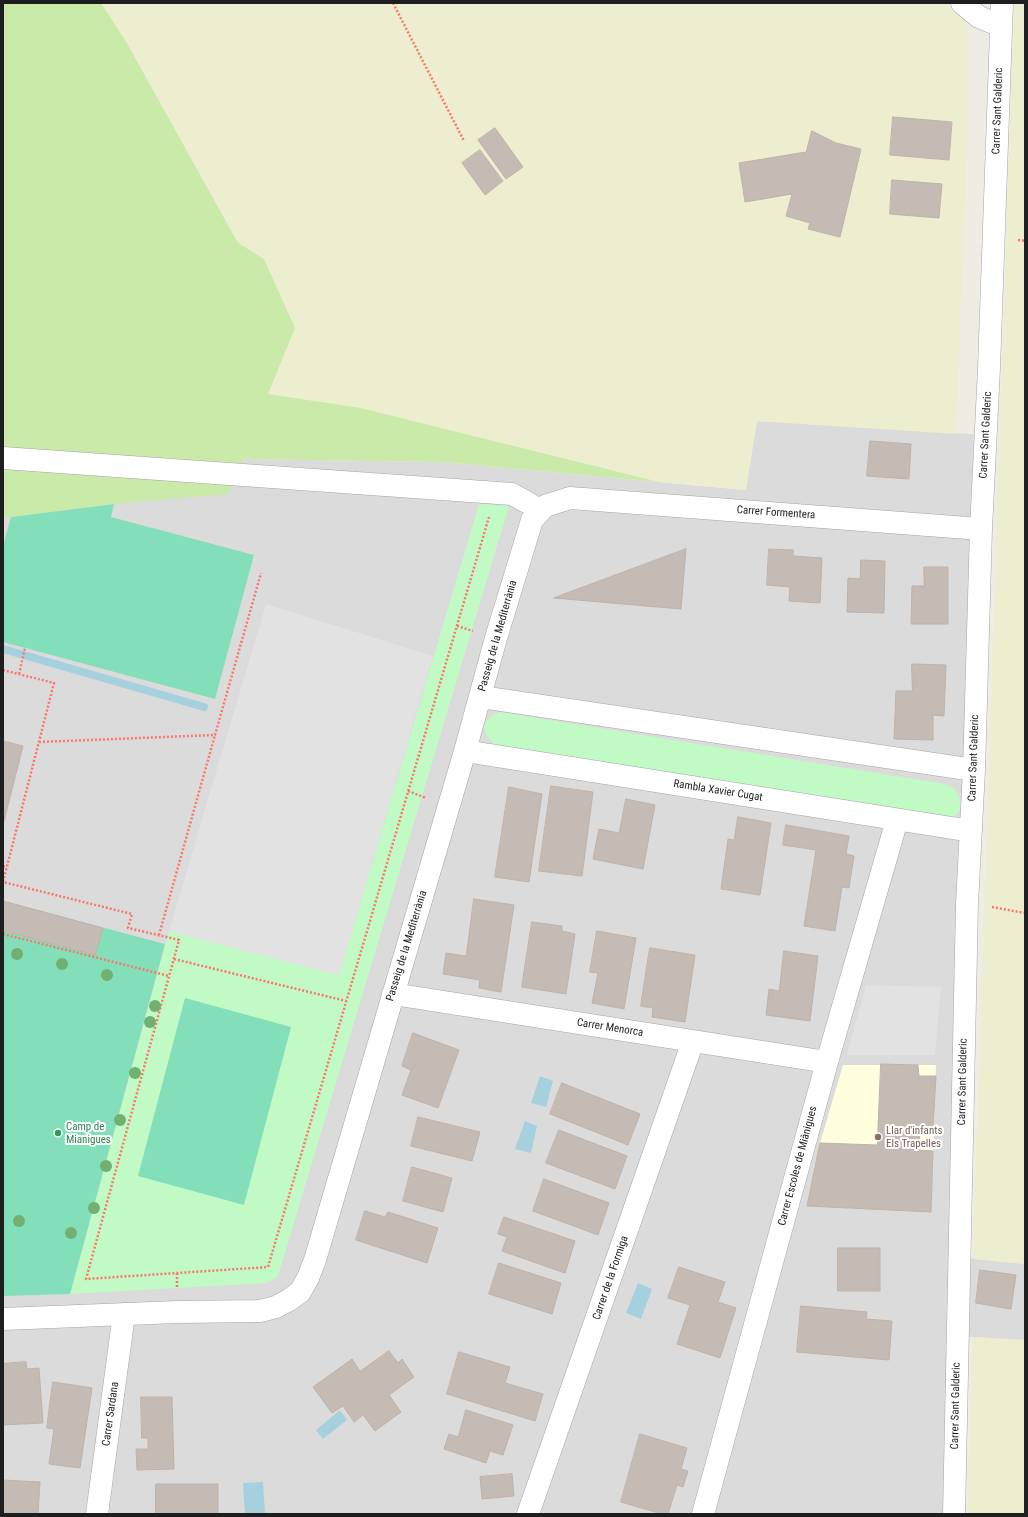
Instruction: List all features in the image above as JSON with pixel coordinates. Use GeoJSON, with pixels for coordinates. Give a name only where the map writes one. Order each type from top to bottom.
{"type":"FeatureCollection","features":[{"type":"Feature","properties":{"kind":"street"},"geometry":{"type":"LineString","coordinates":[[962,3],[979,17],[1001,26]]}},
{"type":"Feature","properties":{"kind":"street","name":"Carrer Sant Galderic"},"geometry":{"type":"LineString","coordinates":[[954,1514],[967,904],[974,770],[981,529],[990,352],[1002,3]]}},
{"type":"Feature","properties":{"kind":"street"},"geometry":{"type":"LineString","coordinates":[[3,458],[512,494],[530,504],[539,512]]}},
{"type":"Feature","properties":{"kind":"street","name":"Carrer Formentera"},"geometry":{"type":"LineString","coordinates":[[539,512],[545,506],[570,498],[981,529]]}},
{"type":"Feature","properties":{"kind":"street","name":"Passeig de la Mediterrània"},"geometry":{"type":"LineString","coordinates":[[124,1314],[260,1311],[276,1307],[289,1300],[300,1292],[308,1278],[315,1260],[481,697],[496,638],[532,520],[539,512]]}},
{"type":"Feature","properties":{"kind":"street"},"geometry":{"type":"LineString","coordinates":[[481,697],[974,770]]}},
{"type":"Feature","properties":{"kind":"street","name":"Rambla Xavier Cugat"},"geometry":{"type":"LineString","coordinates":[[465,751],[971,831]]}},
{"type":"Feature","properties":{"kind":"street","name":"Carrer Escoles de Miànigues"},"geometry":{"type":"LineString","coordinates":[[704,1514],[827,1062],[898,820]]}},
{"type":"Feature","properties":{"kind":"street","name":"Carrer Menorca"},"geometry":{"type":"LineString","coordinates":[[393,994],[827,1062]]}},
{"type":"Feature","properties":{"kind":"street","name":"Carrer de la Formiga"},"geometry":{"type":"LineString","coordinates":[[528,1514],[693,1041]]}},
{"type":"Feature","properties":{"kind":"street"},"geometry":{"type":"LineString","coordinates":[[3,1320],[124,1314]]}},
{"type":"Feature","properties":{"kind":"street","name":"Carrer Sardana"},"geometry":{"type":"LineString","coordinates":[[97,1514],[124,1314]]}},
{"type":"Feature","properties":{"kind":"path"},"geometry":{"type":"LineString","coordinates":[[393,3],[464,141]]}},
{"type":"Feature","properties":{"kind":"path"},"geometry":{"type":"LineString","coordinates":[[3,670],[54,683],[3,882],[132,914],[128,928],[179,940],[86,1279],[268,1267],[496,493]]}},
{"type":"Feature","properties":{"kind":"path"},"geometry":{"type":"LineString","coordinates":[[159,935],[261,573]]}},
{"type":"Feature","properties":{"kind":"path"},"geometry":{"type":"LineString","coordinates":[[19,674],[25,648]]}},
{"type":"Feature","properties":{"kind":"path"},"geometry":{"type":"LineString","coordinates":[[39,742],[215,735]]}},
{"type":"Feature","properties":{"kind":"path"},"geometry":{"type":"LineString","coordinates":[[3,866],[7,867]]}},
{"type":"Feature","properties":{"kind":"path"},"geometry":{"type":"LineString","coordinates":[[3,934],[169,976]]}},
{"type":"Feature","properties":{"kind":"path"},"geometry":{"type":"LineString","coordinates":[[174,959],[346,1001]]}},
{"type":"Feature","properties":{"kind":"shaded area"},"geometry":{"type":"Polygon","coordinates":[[[101,3],[966,3],[969,99],[956,434],[757,421],[746,490],[659,482],[361,408],[268,394],[295,328],[264,259],[238,243],[128,45],[101,3]]]}},
{"type":"Feature","properties":{"kind":"shaded area"},"geometry":{"type":"Polygon","coordinates":[[[1016,3],[1025,3],[1025,1264],[973,1259],[1013,33],[1016,3]]]}},
{"type":"Feature","properties":{"kind":"shaded area"},"geometry":{"type":"Polygon","coordinates":[[[757,421],[986,435],[960,1257],[1025,1264],[1025,1340],[957,1336],[954,1514],[3,1514],[3,518],[114,504],[243,459],[442,462],[745,490],[757,421]]]}},
{"type":"Feature","properties":{"kind":"shaded area"},"geometry":{"type":"Polygon","coordinates":[[[266,604],[433,656],[339,975],[169,931],[266,604]]]}},
{"type":"Feature","properties":{"kind":"shaded area"},"geometry":{"type":"Polygon","coordinates":[[[866,985],[941,987],[935,1055],[847,1055],[866,985]]]}},
{"type":"Feature","properties":{"kind":"shaded area","name":"Llar d'infants Els Trapelles"},"geometry":{"type":"Polygon","coordinates":[[[843,1065],[936,1065],[931,1212],[807,1206],[820,1143],[843,1065]]]}},
{"type":"Feature","properties":{"kind":"shaded area"},"geometry":{"type":"Polygon","coordinates":[[[972,1337],[1025,1340],[1025,1514],[968,1514],[972,1337]]]}},
{"type":"Feature","properties":{"kind":"green space"},"geometry":{"type":"Polygon","coordinates":[[[3,3],[101,3],[128,45],[238,243],[264,259],[295,328],[268,394],[361,408],[659,482],[442,462],[243,459],[228,494],[114,504],[3,518],[3,3]]]}},
{"type":"Feature","properties":{"kind":"green space"},"geometry":{"type":"Polygon","coordinates":[[[114,504],[111,517],[254,555],[215,699],[3,642],[3,546],[11,517],[114,504]]]}},
{"type":"Feature","properties":{"kind":"green space"},"geometry":{"type":"Polygon","coordinates":[[[479,504],[509,506],[278,1276],[268,1283],[70,1294],[169,931],[339,975],[479,504]]]}},
{"type":"Feature","properties":{"kind":"green space"},"geometry":{"type":"Polygon","coordinates":[[[500,712],[945,784],[955,789],[960,799],[961,806],[959,812],[953,818],[497,748],[488,737],[484,728],[488,720],[500,712]]]}},
{"type":"Feature","properties":{"kind":"green space","name":"Camp de Mianigues"},"geometry":{"type":"Polygon","coordinates":[[[3,901],[165,944],[70,1294],[3,1296],[3,901]]]}},
{"type":"Feature","properties":{"kind":"green space"},"geometry":{"type":"Polygon","coordinates":[[[185,998],[291,1027],[244,1205],[138,1176],[185,998]]]}},
{"type":"Feature","properties":{"kind":"water"},"geometry":{"type":"Polygon","coordinates":[[[540,1076],[553,1081],[546,1107],[531,1103],[540,1076]]]}},
{"type":"Feature","properties":{"kind":"water"},"geometry":{"type":"Polygon","coordinates":[[[525,1121],[537,1126],[531,1153],[515,1149],[525,1121]]]}},
{"type":"Feature","properties":{"kind":"water"},"geometry":{"type":"Polygon","coordinates":[[[638,1283],[652,1289],[641,1319],[626,1313],[638,1283]]]}},
{"type":"Feature","properties":{"kind":"water"},"geometry":{"type":"Polygon","coordinates":[[[340,1410],[347,1420],[323,1439],[316,1430],[340,1410]]]}},
{"type":"Feature","properties":{"kind":"water"},"geometry":{"type":"Polygon","coordinates":[[[263,1482],[265,1514],[245,1514],[243,1483],[263,1482]]]}},
{"type":"Feature","properties":{"kind":"building"},"geometry":{"type":"Polygon","coordinates":[[[893,117],[952,122],[949,160],[890,155],[893,117]]]}},
{"type":"Feature","properties":{"kind":"building"},"geometry":{"type":"Polygon","coordinates":[[[495,128],[523,167],[506,179],[478,140],[495,128]]]}},
{"type":"Feature","properties":{"kind":"building"},"geometry":{"type":"Polygon","coordinates":[[[812,131],[836,143],[861,149],[840,237],[808,229],[810,223],[786,216],[792,194],[745,202],[739,163],[806,152],[812,131]]]}},
{"type":"Feature","properties":{"kind":"building"},"geometry":{"type":"Polygon","coordinates":[[[480,150],[503,181],[485,195],[462,163],[480,150]]]}},
{"type":"Feature","properties":{"kind":"building"},"geometry":{"type":"Polygon","coordinates":[[[892,180],[942,184],[939,218],[890,214],[892,180]]]}},
{"type":"Feature","properties":{"kind":"building"},"geometry":{"type":"Polygon","coordinates":[[[870,441],[911,444],[909,479],[867,476],[870,441]]]}},
{"type":"Feature","properties":{"kind":"building"},"geometry":{"type":"Polygon","coordinates":[[[686,549],[681,609],[554,598],[686,549]]]}},
{"type":"Feature","properties":{"kind":"building"},"geometry":{"type":"Polygon","coordinates":[[[769,549],[793,550],[793,556],[822,558],[820,603],[789,601],[790,587],[767,585],[769,549]]]}},
{"type":"Feature","properties":{"kind":"building"},"geometry":{"type":"Polygon","coordinates":[[[861,560],[885,561],[884,613],[847,612],[848,578],[860,579],[861,560]]]}},
{"type":"Feature","properties":{"kind":"building"},"geometry":{"type":"Polygon","coordinates":[[[924,567],[948,567],[948,624],[911,624],[912,586],[924,586],[924,567]]]}},
{"type":"Feature","properties":{"kind":"building"},"geometry":{"type":"Polygon","coordinates":[[[912,664],[946,665],[944,716],[933,715],[933,740],[894,739],[896,691],[912,691],[912,664]]]}},
{"type":"Feature","properties":{"kind":"building"},"geometry":{"type":"Polygon","coordinates":[[[3,741],[23,746],[3,825],[3,741]]]}},
{"type":"Feature","properties":{"kind":"building"},"geometry":{"type":"Polygon","coordinates":[[[551,786],[593,792],[582,876],[539,871],[551,786]]]}},
{"type":"Feature","properties":{"kind":"building"},"geometry":{"type":"Polygon","coordinates":[[[509,787],[542,794],[529,882],[495,877],[509,787]]]}},
{"type":"Feature","properties":{"kind":"building"},"geometry":{"type":"Polygon","coordinates":[[[626,799],[655,805],[643,869],[593,859],[599,829],[619,833],[626,799]]]}},
{"type":"Feature","properties":{"kind":"building"},"geometry":{"type":"Polygon","coordinates":[[[738,817],[771,823],[760,895],[721,889],[728,839],[734,840],[738,817]]]}},
{"type":"Feature","properties":{"kind":"building"},"geometry":{"type":"Polygon","coordinates":[[[786,825],[849,836],[846,854],[854,856],[849,888],[842,887],[835,931],[804,926],[816,850],[783,845],[786,825]]]}},
{"type":"Feature","properties":{"kind":"building"},"geometry":{"type":"Polygon","coordinates":[[[474,899],[514,905],[501,992],[479,988],[480,980],[443,974],[446,953],[466,956],[474,899]]]}},
{"type":"Feature","properties":{"kind":"building"},"geometry":{"type":"Polygon","coordinates":[[[3,901],[103,928],[95,955],[3,931],[3,901]]]}},
{"type":"Feature","properties":{"kind":"building"},"geometry":{"type":"Polygon","coordinates":[[[532,922],[562,926],[562,931],[575,934],[566,994],[522,987],[532,922]]]}},
{"type":"Feature","properties":{"kind":"building"},"geometry":{"type":"Polygon","coordinates":[[[597,931],[636,938],[624,1009],[592,1003],[598,973],[590,972],[597,931]]]}},
{"type":"Feature","properties":{"kind":"building"},"geometry":{"type":"Polygon","coordinates":[[[650,948],[695,955],[685,1022],[652,1017],[653,1008],[641,1006],[650,948]]]}},
{"type":"Feature","properties":{"kind":"building"},"geometry":{"type":"Polygon","coordinates":[[[784,951],[818,956],[810,1021],[766,1015],[769,989],[779,991],[784,951]]]}},
{"type":"Feature","properties":{"kind":"building"},"geometry":{"type":"Polygon","coordinates":[[[413,1033],[459,1050],[438,1108],[402,1095],[411,1070],[402,1066],[413,1033]]]}},
{"type":"Feature","properties":{"kind":"building","name":"Llar d'infants Els Trapelles"},"geometry":{"type":"Polygon","coordinates":[[[881,1064],[918,1065],[919,1076],[936,1076],[933,1130],[920,1129],[919,1150],[933,1151],[931,1212],[807,1206],[820,1143],[877,1145],[881,1064]]]}},
{"type":"Feature","properties":{"kind":"building"},"geometry":{"type":"Polygon","coordinates":[[[562,1083],[640,1114],[628,1145],[550,1114],[562,1083]]]}},
{"type":"Feature","properties":{"kind":"building"},"geometry":{"type":"Polygon","coordinates":[[[418,1117],[480,1132],[472,1161],[411,1146],[418,1117]]]}},
{"type":"Feature","properties":{"kind":"building"},"geometry":{"type":"Polygon","coordinates":[[[559,1130],[627,1156],[615,1189],[546,1163],[559,1130]]]}},
{"type":"Feature","properties":{"kind":"building"},"geometry":{"type":"Polygon","coordinates":[[[412,1167],[452,1178],[443,1212],[403,1201],[412,1167]]]}},
{"type":"Feature","properties":{"kind":"building"},"geometry":{"type":"Polygon","coordinates":[[[544,1179],[609,1203],[598,1235],[533,1211],[544,1179]]]}},
{"type":"Feature","properties":{"kind":"building"},"geometry":{"type":"Polygon","coordinates":[[[365,1211],[385,1217],[388,1212],[438,1228],[427,1263],[356,1240],[365,1211]]]}},
{"type":"Feature","properties":{"kind":"building"},"geometry":{"type":"Polygon","coordinates":[[[504,1217],[575,1241],[565,1273],[502,1251],[507,1237],[498,1234],[504,1217]]]}},
{"type":"Feature","properties":{"kind":"building"},"geometry":{"type":"Polygon","coordinates":[[[838,1248],[880,1248],[880,1291],[838,1291],[838,1248]]]}},
{"type":"Feature","properties":{"kind":"building"},"geometry":{"type":"Polygon","coordinates":[[[499,1263],[561,1283],[552,1314],[489,1294],[499,1263]]]}},
{"type":"Feature","properties":{"kind":"building"},"geometry":{"type":"Polygon","coordinates":[[[679,1267],[725,1282],[718,1302],[736,1308],[720,1358],[677,1344],[690,1305],[668,1298],[679,1267]]]}},
{"type":"Feature","properties":{"kind":"building"},"geometry":{"type":"Polygon","coordinates":[[[980,1270],[1016,1275],[1011,1309],[976,1303],[980,1270]]]}},
{"type":"Feature","properties":{"kind":"building"},"geometry":{"type":"Polygon","coordinates":[[[801,1306],[867,1312],[866,1319],[892,1321],[889,1360],[797,1352],[801,1306]]]}},
{"type":"Feature","properties":{"kind":"building"},"geometry":{"type":"Polygon","coordinates":[[[389,1351],[398,1363],[402,1359],[414,1377],[389,1395],[401,1412],[375,1431],[363,1415],[354,1422],[343,1406],[332,1413],[313,1387],[352,1359],[360,1371],[389,1351]]]}},
{"type":"Feature","properties":{"kind":"building"},"geometry":{"type":"Polygon","coordinates":[[[459,1352],[510,1367],[505,1383],[543,1394],[535,1421],[447,1394],[459,1352]]]}},
{"type":"Feature","properties":{"kind":"building"},"geometry":{"type":"Polygon","coordinates":[[[26,1362],[27,1369],[39,1368],[43,1423],[3,1425],[3,1364],[26,1362]]]}},
{"type":"Feature","properties":{"kind":"building"},"geometry":{"type":"Polygon","coordinates":[[[53,1382],[92,1388],[80,1468],[49,1464],[54,1429],[47,1428],[53,1382]]]}},
{"type":"Feature","properties":{"kind":"building"},"geometry":{"type":"Polygon","coordinates":[[[141,1397],[172,1397],[174,1469],[137,1470],[136,1449],[148,1449],[148,1438],[142,1438],[141,1397]]]}},
{"type":"Feature","properties":{"kind":"building"},"geometry":{"type":"Polygon","coordinates":[[[466,1410],[513,1425],[503,1455],[490,1451],[486,1463],[444,1449],[449,1434],[458,1437],[466,1410]]]}},
{"type":"Feature","properties":{"kind":"building"},"geometry":{"type":"Polygon","coordinates":[[[640,1434],[687,1448],[681,1469],[688,1471],[683,1487],[677,1485],[668,1514],[662,1514],[621,1502],[640,1434]]]}},
{"type":"Feature","properties":{"kind":"building"},"geometry":{"type":"Polygon","coordinates":[[[512,1474],[514,1496],[482,1499],[480,1477],[512,1474]]]}},
{"type":"Feature","properties":{"kind":"building"},"geometry":{"type":"Polygon","coordinates":[[[3,1480],[40,1482],[38,1514],[3,1514],[3,1480]]]}},
{"type":"Feature","properties":{"kind":"building"},"geometry":{"type":"Polygon","coordinates":[[[156,1484],[218,1484],[218,1514],[156,1514],[156,1484]]]}},
{"type":"Feature","properties":{"kind":"waterway"},"geometry":{"type":"LineString","coordinates":[[3,649],[204,707]]}},
{"type":"Feature","properties":{"kind":"place","name":"Camp de Mianigues"},"geometry":{"type":"Point","coordinates":[58,1133]}},
{"type":"Feature","properties":{"kind":"place","name":"Llar d'infants Els Trapelles"},"geometry":{"type":"Point","coordinates":[878,1137]}}]}
